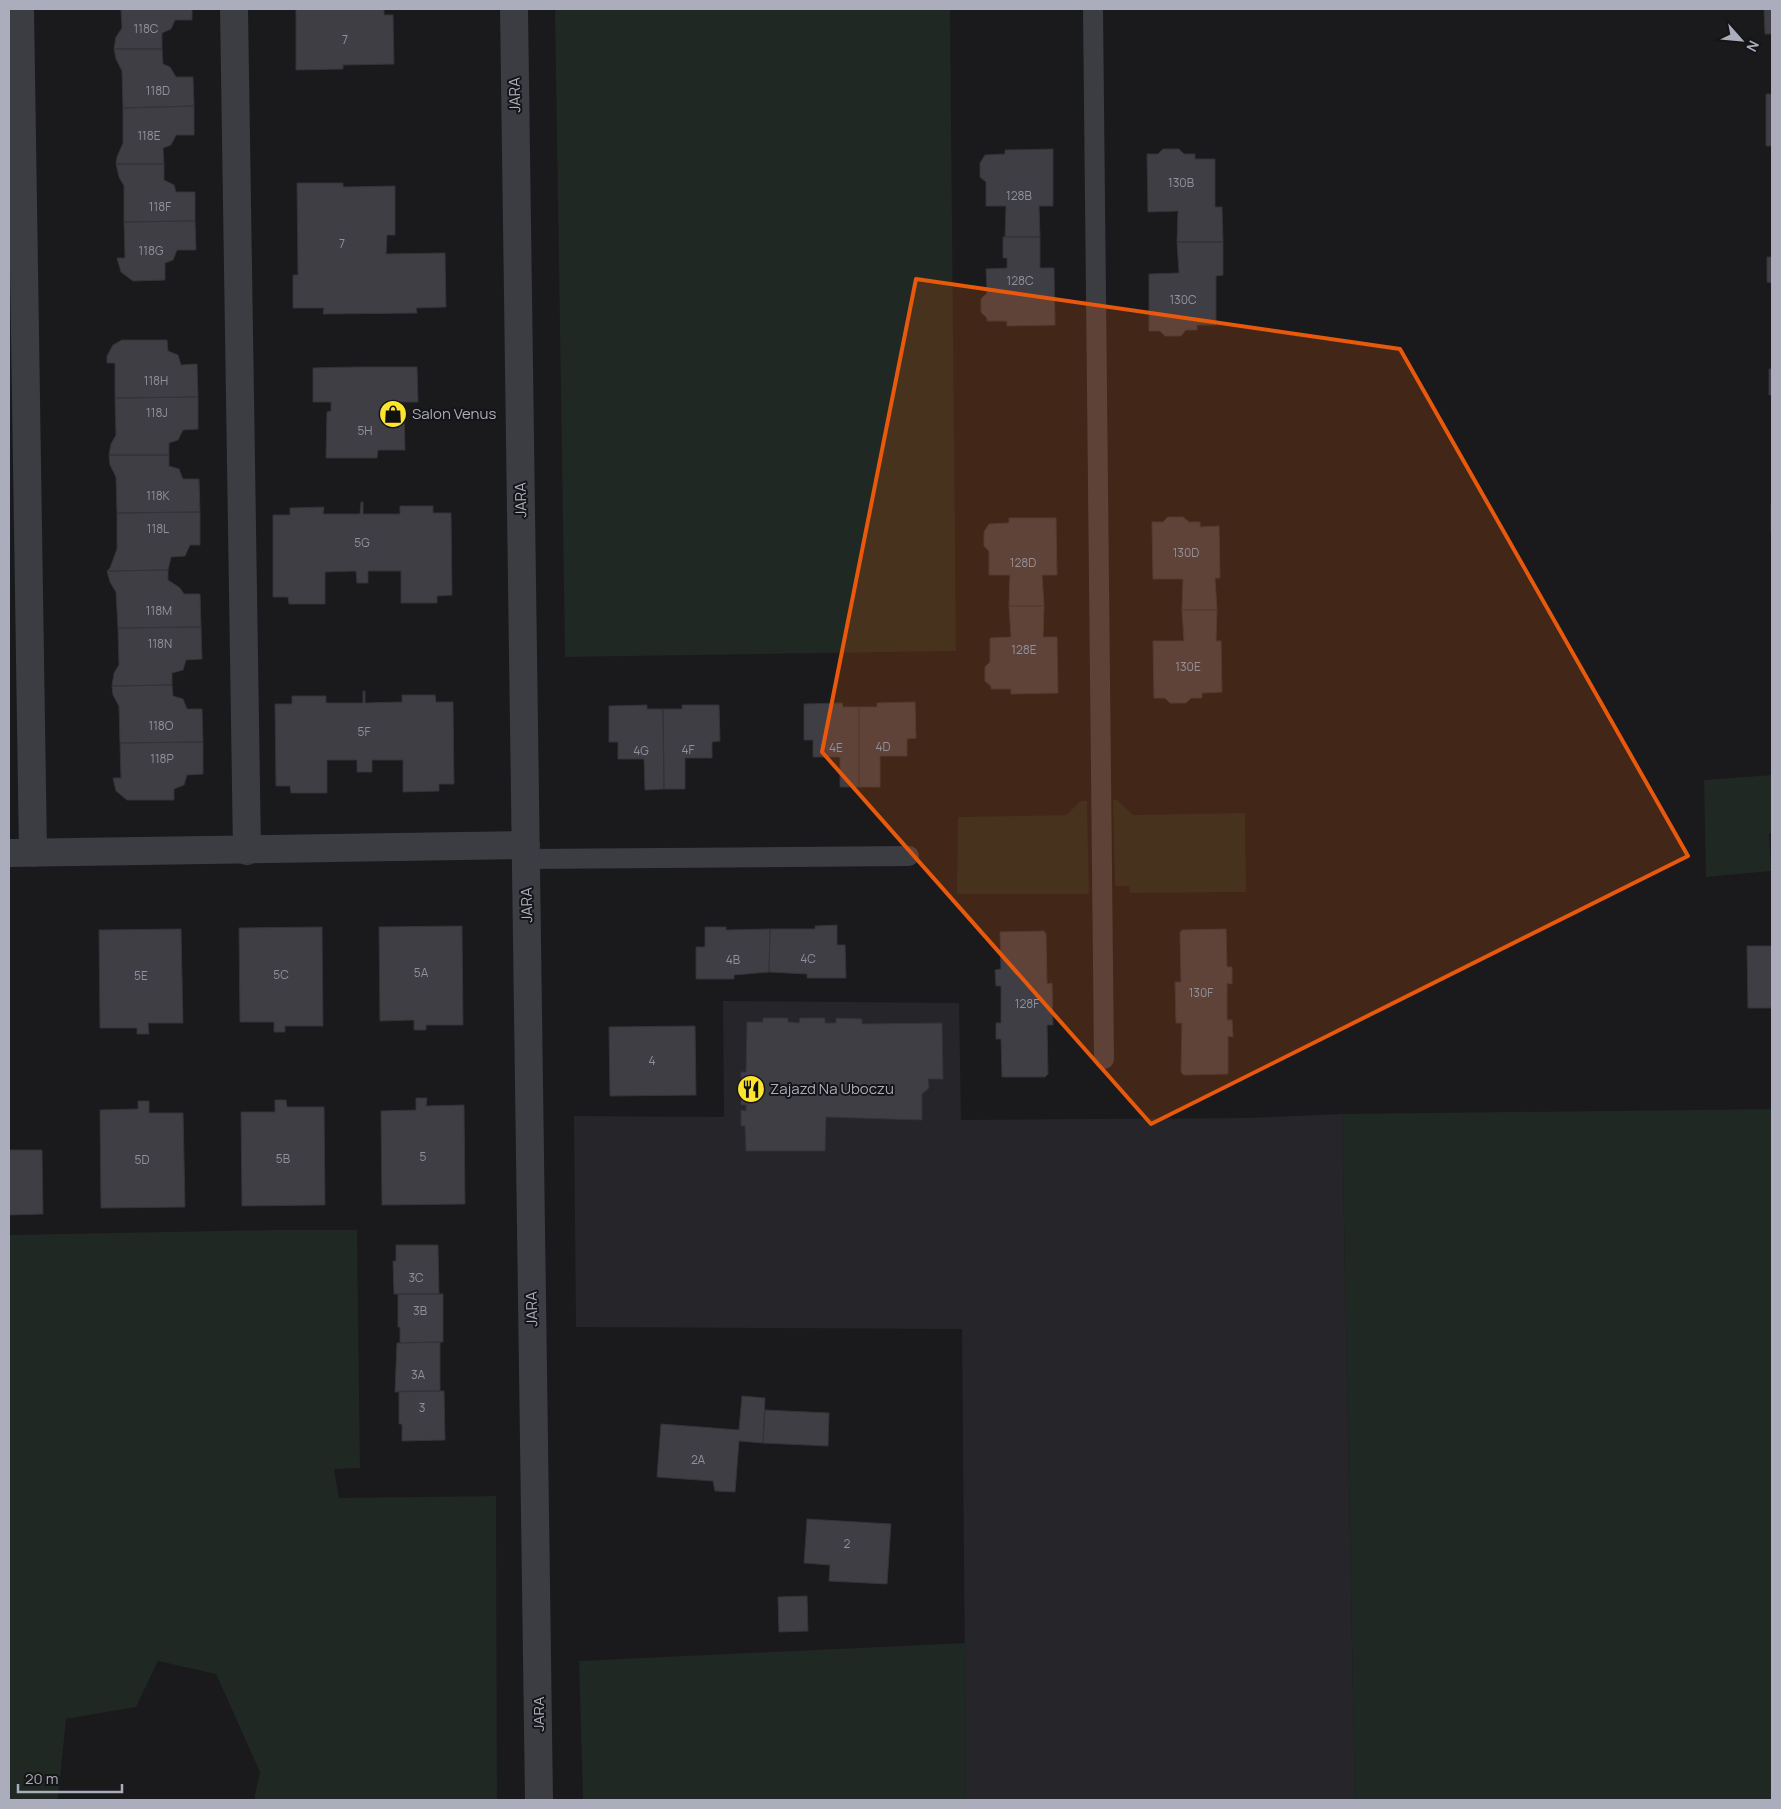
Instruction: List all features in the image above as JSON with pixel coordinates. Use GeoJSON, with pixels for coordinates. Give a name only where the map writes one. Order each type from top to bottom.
{"type":"FeatureCollection","features":[{"type":"Feature","properties":{"kind":"street"},"geometry":{"type":"LineString","coordinates":[[20,9],[21,854],[247,850],[526,852]]}},
{"type":"Feature","properties":{"kind":"street"},"geometry":{"type":"LineString","coordinates":[[234,9],[247,850]]}},
{"type":"Feature","properties":{"kind":"street","name":"JARA"},"geometry":{"type":"LineString","coordinates":[[514,9],[539,1800]]}},
{"type":"Feature","properties":{"kind":"lane"},"geometry":{"type":"LineString","coordinates":[[1093,9],[1104,1059]]}},
{"type":"Feature","properties":{"kind":"lane"},"geometry":{"type":"LineString","coordinates":[[526,852],[909,856]]}},
{"type":"Feature","properties":{"kind":"highlighted area"},"geometry":{"type":"Polygon","coordinates":[[[916,279],[1400,349],[1688,856],[1151,1124],[822,752],[916,279]]]}},
{"type":"Feature","properties":{"kind":"shaded area"},"geometry":{"type":"Polygon","coordinates":[[[555,9],[950,9],[956,651],[565,657],[555,9]]]}},
{"type":"Feature","properties":{"kind":"shaded area"},"geometry":{"type":"Polygon","coordinates":[[[1772,775],[1772,833],[1769,833],[1771,871],[1706,877],[1704,780],[1772,775]]]}},
{"type":"Feature","properties":{"kind":"shaded area"},"geometry":{"type":"Polygon","coordinates":[[[1113,800],[1117,800],[1133,815],[1245,813],[1246,892],[1130,893],[1129,886],[1115,886],[1113,800]]]}},
{"type":"Feature","properties":{"kind":"shaded area"},"geometry":{"type":"Polygon","coordinates":[[[1081,801],[1087,801],[1089,894],[957,894],[958,817],[1066,815],[1081,801]]]}},
{"type":"Feature","properties":{"kind":"shaded area"},"geometry":{"type":"Polygon","coordinates":[[[723,1001],[959,1003],[961,1120],[1247,1118],[1342,1114],[1355,1800],[966,1800],[962,1329],[576,1327],[574,1116],[724,1117],[723,1001]]]}},
{"type":"Feature","properties":{"kind":"shaded area"},"geometry":{"type":"Polygon","coordinates":[[[1772,1109],[1772,1800],[1355,1800],[1342,1114],[1772,1109]]]}},
{"type":"Feature","properties":{"kind":"shaded area"},"geometry":{"type":"Polygon","coordinates":[[[357,1230],[360,1468],[334,1469],[339,1498],[496,1496],[497,1800],[254,1800],[260,1772],[216,1674],[158,1661],[136,1707],[66,1719],[58,1800],[9,1800],[9,1235],[357,1230]]]}},
{"type":"Feature","properties":{"kind":"shaded area"},"geometry":{"type":"Polygon","coordinates":[[[965,1643],[966,1800],[583,1800],[579,1661],[965,1643]]]}},
{"type":"Feature","properties":{"kind":"building"},"geometry":{"type":"Polygon","coordinates":[[[121,9],[192,9],[192,20],[175,20],[171,29],[162,33],[162,49],[114,49],[116,37],[122,28],[121,9]]]}},
{"type":"Feature","properties":{"kind":"building"},"geometry":{"type":"Polygon","coordinates":[[[296,9],[384,9],[384,15],[393,15],[394,64],[343,65],[343,69],[296,70],[296,9]]]}},
{"type":"Feature","properties":{"kind":"building"},"geometry":{"type":"Polygon","coordinates":[[[1764,9],[1772,9],[1772,34],[1765,34],[1764,9]]]}},
{"type":"Feature","properties":{"kind":"building"},"geometry":{"type":"Polygon","coordinates":[[[114,49],[162,49],[163,64],[170,67],[176,77],[193,77],[194,106],[123,108],[122,71],[116,59],[114,49]]]}},
{"type":"Feature","properties":{"kind":"building"},"geometry":{"type":"Polygon","coordinates":[[[1766,94],[1772,94],[1772,146],[1766,146],[1766,94]]]}},
{"type":"Feature","properties":{"kind":"building"},"geometry":{"type":"Polygon","coordinates":[[[194,106],[194,135],[176,135],[171,145],[163,148],[164,164],[116,164],[123,143],[123,108],[194,106]]]}},
{"type":"Feature","properties":{"kind":"building"},"geometry":{"type":"Polygon","coordinates":[[[1053,149],[1053,206],[1039,206],[1040,237],[1005,237],[1006,206],[986,206],[986,182],[980,177],[980,163],[985,155],[1005,154],[1005,150],[1053,149]]]}},
{"type":"Feature","properties":{"kind":"building"},"geometry":{"type":"Polygon","coordinates":[[[1163,149],[1179,149],[1184,154],[1195,154],[1195,159],[1215,159],[1215,207],[1222,207],[1223,242],[1177,242],[1178,211],[1148,212],[1147,154],[1158,154],[1163,149]]]}},
{"type":"Feature","properties":{"kind":"building"},"geometry":{"type":"Polygon","coordinates":[[[116,164],[164,164],[164,180],[174,185],[176,192],[195,192],[195,221],[124,222],[124,186],[119,177],[116,164]]]}},
{"type":"Feature","properties":{"kind":"building"},"geometry":{"type":"Polygon","coordinates":[[[297,183],[343,183],[343,187],[395,186],[395,235],[387,235],[386,254],[445,253],[446,307],[416,308],[417,313],[323,314],[324,308],[293,308],[293,275],[298,275],[297,183]]]}},
{"type":"Feature","properties":{"kind":"building"},"geometry":{"type":"Polygon","coordinates":[[[195,221],[196,250],[177,250],[173,260],[165,263],[165,280],[133,281],[121,272],[117,258],[125,258],[124,222],[195,221]]]}},
{"type":"Feature","properties":{"kind":"building"},"geometry":{"type":"Polygon","coordinates":[[[1003,237],[1040,237],[1040,268],[1054,268],[1055,325],[1007,326],[1007,321],[987,321],[987,318],[981,312],[981,299],[987,293],[986,269],[1007,268],[1007,258],[1003,258],[1003,237]]]}},
{"type":"Feature","properties":{"kind":"building"},"geometry":{"type":"Polygon","coordinates":[[[1177,242],[1223,242],[1223,275],[1216,276],[1216,325],[1197,325],[1197,330],[1186,330],[1181,336],[1165,336],[1160,331],[1149,331],[1149,274],[1179,273],[1177,242]]]}},
{"type":"Feature","properties":{"kind":"building"},"geometry":{"type":"Polygon","coordinates":[[[1767,257],[1772,257],[1772,283],[1767,282],[1767,257]]]}},
{"type":"Feature","properties":{"kind":"building"},"geometry":{"type":"Polygon","coordinates":[[[122,340],[167,340],[168,351],[178,355],[181,365],[197,364],[198,397],[115,398],[115,363],[107,363],[107,356],[113,345],[122,340]]]}},
{"type":"Feature","properties":{"kind":"building"},"geometry":{"type":"Polygon","coordinates":[[[417,367],[418,402],[399,402],[399,411],[404,411],[405,450],[378,450],[377,458],[326,458],[327,412],[331,411],[331,402],[313,402],[313,368],[417,367]]]}},
{"type":"Feature","properties":{"kind":"building"},"geometry":{"type":"Polygon","coordinates":[[[1769,369],[1772,369],[1772,395],[1769,395],[1769,369]]]}},
{"type":"Feature","properties":{"kind":"building"},"geometry":{"type":"Polygon","coordinates":[[[198,397],[198,429],[183,430],[178,440],[169,443],[169,455],[109,455],[111,444],[116,435],[115,398],[198,397]]]}},
{"type":"Feature","properties":{"kind":"building"},"geometry":{"type":"Polygon","coordinates":[[[109,455],[169,455],[169,466],[179,469],[183,479],[199,479],[200,512],[117,513],[116,477],[110,465],[109,455]]]}},
{"type":"Feature","properties":{"kind":"building"},"geometry":{"type":"Polygon","coordinates":[[[361,502],[363,502],[363,514],[400,514],[400,506],[433,506],[433,513],[451,513],[452,595],[437,596],[437,603],[401,603],[401,571],[368,571],[368,583],[357,583],[356,571],[325,572],[325,604],[289,604],[288,597],[273,597],[273,515],[290,515],[290,508],[324,507],[323,514],[360,514],[361,502]]]}},
{"type":"Feature","properties":{"kind":"building"},"geometry":{"type":"Polygon","coordinates":[[[1772,505],[1772,531],[1771,531],[1772,505]]]}},
{"type":"Feature","properties":{"kind":"building"},"geometry":{"type":"Polygon","coordinates":[[[200,512],[200,545],[190,545],[185,556],[171,557],[168,570],[107,571],[117,549],[117,513],[200,512]]]}},
{"type":"Feature","properties":{"kind":"building"},"geometry":{"type":"Polygon","coordinates":[[[1168,517],[1183,517],[1189,522],[1200,522],[1200,527],[1219,526],[1220,578],[1215,578],[1217,610],[1182,610],[1183,579],[1153,579],[1152,522],[1163,522],[1168,517]]]}},
{"type":"Feature","properties":{"kind":"building"},"geometry":{"type":"Polygon","coordinates":[[[1009,518],[1056,518],[1057,575],[1042,575],[1044,606],[1009,606],[1010,575],[989,575],[989,551],[984,546],[984,532],[989,524],[1009,523],[1009,518]]]}},
{"type":"Feature","properties":{"kind":"building"},"geometry":{"type":"Polygon","coordinates":[[[168,570],[168,580],[180,588],[184,594],[200,594],[201,627],[118,628],[116,592],[110,582],[107,571],[168,570]]]}},
{"type":"Feature","properties":{"kind":"building"},"geometry":{"type":"Polygon","coordinates":[[[1009,606],[1044,606],[1043,637],[1057,637],[1058,693],[1011,694],[1011,689],[991,689],[991,686],[985,681],[985,667],[990,662],[990,638],[1011,637],[1009,606]]]}},
{"type":"Feature","properties":{"kind":"building"},"geometry":{"type":"Polygon","coordinates":[[[1182,610],[1217,610],[1216,641],[1221,641],[1222,692],[1202,693],[1202,698],[1191,698],[1186,703],[1170,703],[1165,698],[1154,698],[1153,641],[1184,641],[1182,610]]]}},
{"type":"Feature","properties":{"kind":"building"},"geometry":{"type":"Polygon","coordinates":[[[201,627],[202,659],[186,660],[183,670],[172,673],[172,685],[112,686],[114,673],[119,665],[118,628],[201,627]]]}},
{"type":"Feature","properties":{"kind":"building"},"geometry":{"type":"Polygon","coordinates":[[[172,685],[173,696],[183,699],[187,709],[202,709],[203,742],[120,743],[119,706],[113,695],[112,686],[172,685]]]}},
{"type":"Feature","properties":{"kind":"building"},"geometry":{"type":"Polygon","coordinates":[[[363,691],[365,691],[365,703],[402,702],[402,695],[435,695],[436,702],[453,702],[454,784],[439,784],[439,791],[403,792],[403,760],[372,760],[372,772],[357,772],[357,760],[327,760],[327,793],[291,793],[290,786],[276,786],[275,704],[292,704],[292,696],[326,696],[326,703],[363,703],[363,691]]]}},
{"type":"Feature","properties":{"kind":"building"},"geometry":{"type":"Polygon","coordinates":[[[915,702],[916,738],[907,739],[907,756],[880,756],[880,787],[859,787],[859,707],[877,707],[877,703],[915,702]]]}},
{"type":"Feature","properties":{"kind":"building"},"geometry":{"type":"Polygon","coordinates":[[[842,703],[843,707],[859,707],[859,787],[840,787],[840,757],[813,757],[813,740],[804,740],[804,704],[842,703]]]}},
{"type":"Feature","properties":{"kind":"building"},"geometry":{"type":"Polygon","coordinates":[[[647,705],[647,709],[663,709],[664,789],[645,790],[644,759],[618,759],[618,742],[609,742],[609,706],[647,705]]]}},
{"type":"Feature","properties":{"kind":"building"},"geometry":{"type":"Polygon","coordinates":[[[682,705],[719,705],[720,741],[712,742],[712,758],[685,758],[685,789],[664,789],[663,709],[682,709],[682,705]]]}},
{"type":"Feature","properties":{"kind":"building"},"geometry":{"type":"Polygon","coordinates":[[[203,742],[203,774],[187,775],[184,785],[174,789],[174,800],[127,800],[116,791],[113,778],[121,778],[120,743],[203,742]]]}},
{"type":"Feature","properties":{"kind":"building"},"geometry":{"type":"Polygon","coordinates":[[[837,925],[837,945],[845,945],[846,978],[807,978],[807,974],[769,972],[770,929],[815,929],[815,926],[837,925]]]}},
{"type":"Feature","properties":{"kind":"building"},"geometry":{"type":"Polygon","coordinates":[[[462,926],[463,1025],[426,1025],[426,1030],[414,1030],[414,1020],[380,1021],[379,927],[462,926]]]}},
{"type":"Feature","properties":{"kind":"building"},"geometry":{"type":"Polygon","coordinates":[[[322,927],[323,1026],[285,1026],[285,1032],[274,1032],[274,1022],[240,1022],[239,928],[322,927]]]}},
{"type":"Feature","properties":{"kind":"building"},"geometry":{"type":"Polygon","coordinates":[[[705,927],[726,927],[726,930],[770,929],[769,972],[734,975],[734,979],[696,979],[696,947],[705,947],[705,927]]]}},
{"type":"Feature","properties":{"kind":"building"},"geometry":{"type":"Polygon","coordinates":[[[181,929],[183,1023],[148,1023],[149,1034],[137,1034],[137,1028],[100,1028],[99,930],[181,929]]]}},
{"type":"Feature","properties":{"kind":"building"},"geometry":{"type":"Polygon","coordinates":[[[1226,929],[1227,967],[1232,967],[1232,984],[1227,983],[1227,1020],[1232,1020],[1233,1037],[1228,1036],[1228,1074],[1184,1075],[1181,1072],[1182,1023],[1176,1023],[1175,982],[1181,982],[1180,933],[1182,930],[1226,929]]]}},
{"type":"Feature","properties":{"kind":"building"},"geometry":{"type":"Polygon","coordinates":[[[1044,931],[1046,934],[1047,984],[1052,983],[1053,1025],[1047,1025],[1048,1074],[1045,1077],[1002,1077],[1001,1039],[996,1039],[996,1023],[1001,1023],[1001,986],[996,986],[995,970],[1001,969],[1000,932],[1044,931]]]}},
{"type":"Feature","properties":{"kind":"building"},"geometry":{"type":"Polygon","coordinates":[[[1747,946],[1772,946],[1772,1008],[1748,1008],[1747,946]]]}},
{"type":"Feature","properties":{"kind":"building"},"geometry":{"type":"Polygon","coordinates":[[[763,1018],[788,1018],[788,1022],[799,1023],[800,1018],[825,1018],[825,1023],[836,1023],[836,1018],[862,1019],[862,1024],[942,1023],[943,1079],[928,1079],[929,1088],[922,1094],[922,1120],[826,1117],[825,1151],[746,1151],[745,1126],[741,1126],[741,1110],[746,1111],[746,1105],[741,1105],[741,1072],[746,1072],[747,1022],[763,1022],[763,1018]]]}},
{"type":"Feature","properties":{"kind":"building"},"geometry":{"type":"Polygon","coordinates":[[[695,1026],[696,1095],[610,1096],[609,1027],[695,1026]]]}},
{"type":"Feature","properties":{"kind":"building"},"geometry":{"type":"Polygon","coordinates":[[[416,1098],[427,1098],[426,1106],[464,1105],[465,1204],[382,1205],[381,1111],[416,1110],[416,1098]]]}},
{"type":"Feature","properties":{"kind":"building"},"geometry":{"type":"Polygon","coordinates":[[[275,1100],[286,1100],[287,1107],[324,1107],[325,1205],[242,1206],[241,1112],[275,1112],[275,1100]]]}},
{"type":"Feature","properties":{"kind":"building"},"geometry":{"type":"Polygon","coordinates":[[[138,1101],[149,1101],[149,1113],[183,1113],[185,1207],[101,1208],[100,1110],[138,1109],[138,1101]]]}},
{"type":"Feature","properties":{"kind":"building"},"geometry":{"type":"Polygon","coordinates":[[[9,1150],[42,1150],[43,1214],[9,1215],[9,1150]]]}},
{"type":"Feature","properties":{"kind":"building"},"geometry":{"type":"Polygon","coordinates":[[[396,1245],[438,1245],[439,1294],[394,1294],[393,1261],[396,1261],[396,1245]]]}},
{"type":"Feature","properties":{"kind":"building"},"geometry":{"type":"Polygon","coordinates":[[[398,1294],[443,1294],[443,1342],[400,1343],[398,1294]]]}},
{"type":"Feature","properties":{"kind":"building"},"geometry":{"type":"Polygon","coordinates":[[[440,1342],[440,1391],[395,1392],[397,1343],[440,1342]]]}},
{"type":"Feature","properties":{"kind":"building"},"geometry":{"type":"Polygon","coordinates":[[[399,1391],[444,1391],[445,1440],[402,1441],[402,1424],[399,1424],[399,1391]]]}},
{"type":"Feature","properties":{"kind":"building"},"geometry":{"type":"Polygon","coordinates":[[[742,1396],[765,1398],[763,1443],[739,1441],[735,1492],[715,1491],[713,1481],[657,1477],[661,1424],[739,1430],[742,1396]]]}},
{"type":"Feature","properties":{"kind":"building"},"geometry":{"type":"Polygon","coordinates":[[[765,1410],[829,1413],[828,1446],[763,1443],[765,1410]]]}},
{"type":"Feature","properties":{"kind":"building"},"geometry":{"type":"Polygon","coordinates":[[[807,1519],[891,1524],[887,1584],[829,1581],[830,1565],[804,1563],[807,1519]]]}},
{"type":"Feature","properties":{"kind":"building"},"geometry":{"type":"Polygon","coordinates":[[[807,1596],[808,1631],[779,1632],[778,1597],[807,1596]]]}},
{"type":"Feature","properties":{"kind":"place","name":"Salon Venus"},"geometry":{"type":"Point","coordinates":[393,414]}},
{"type":"Feature","properties":{"kind":"place","name":"Zajazd Na Uboczu"},"geometry":{"type":"Point","coordinates":[751,1089]}}]}
